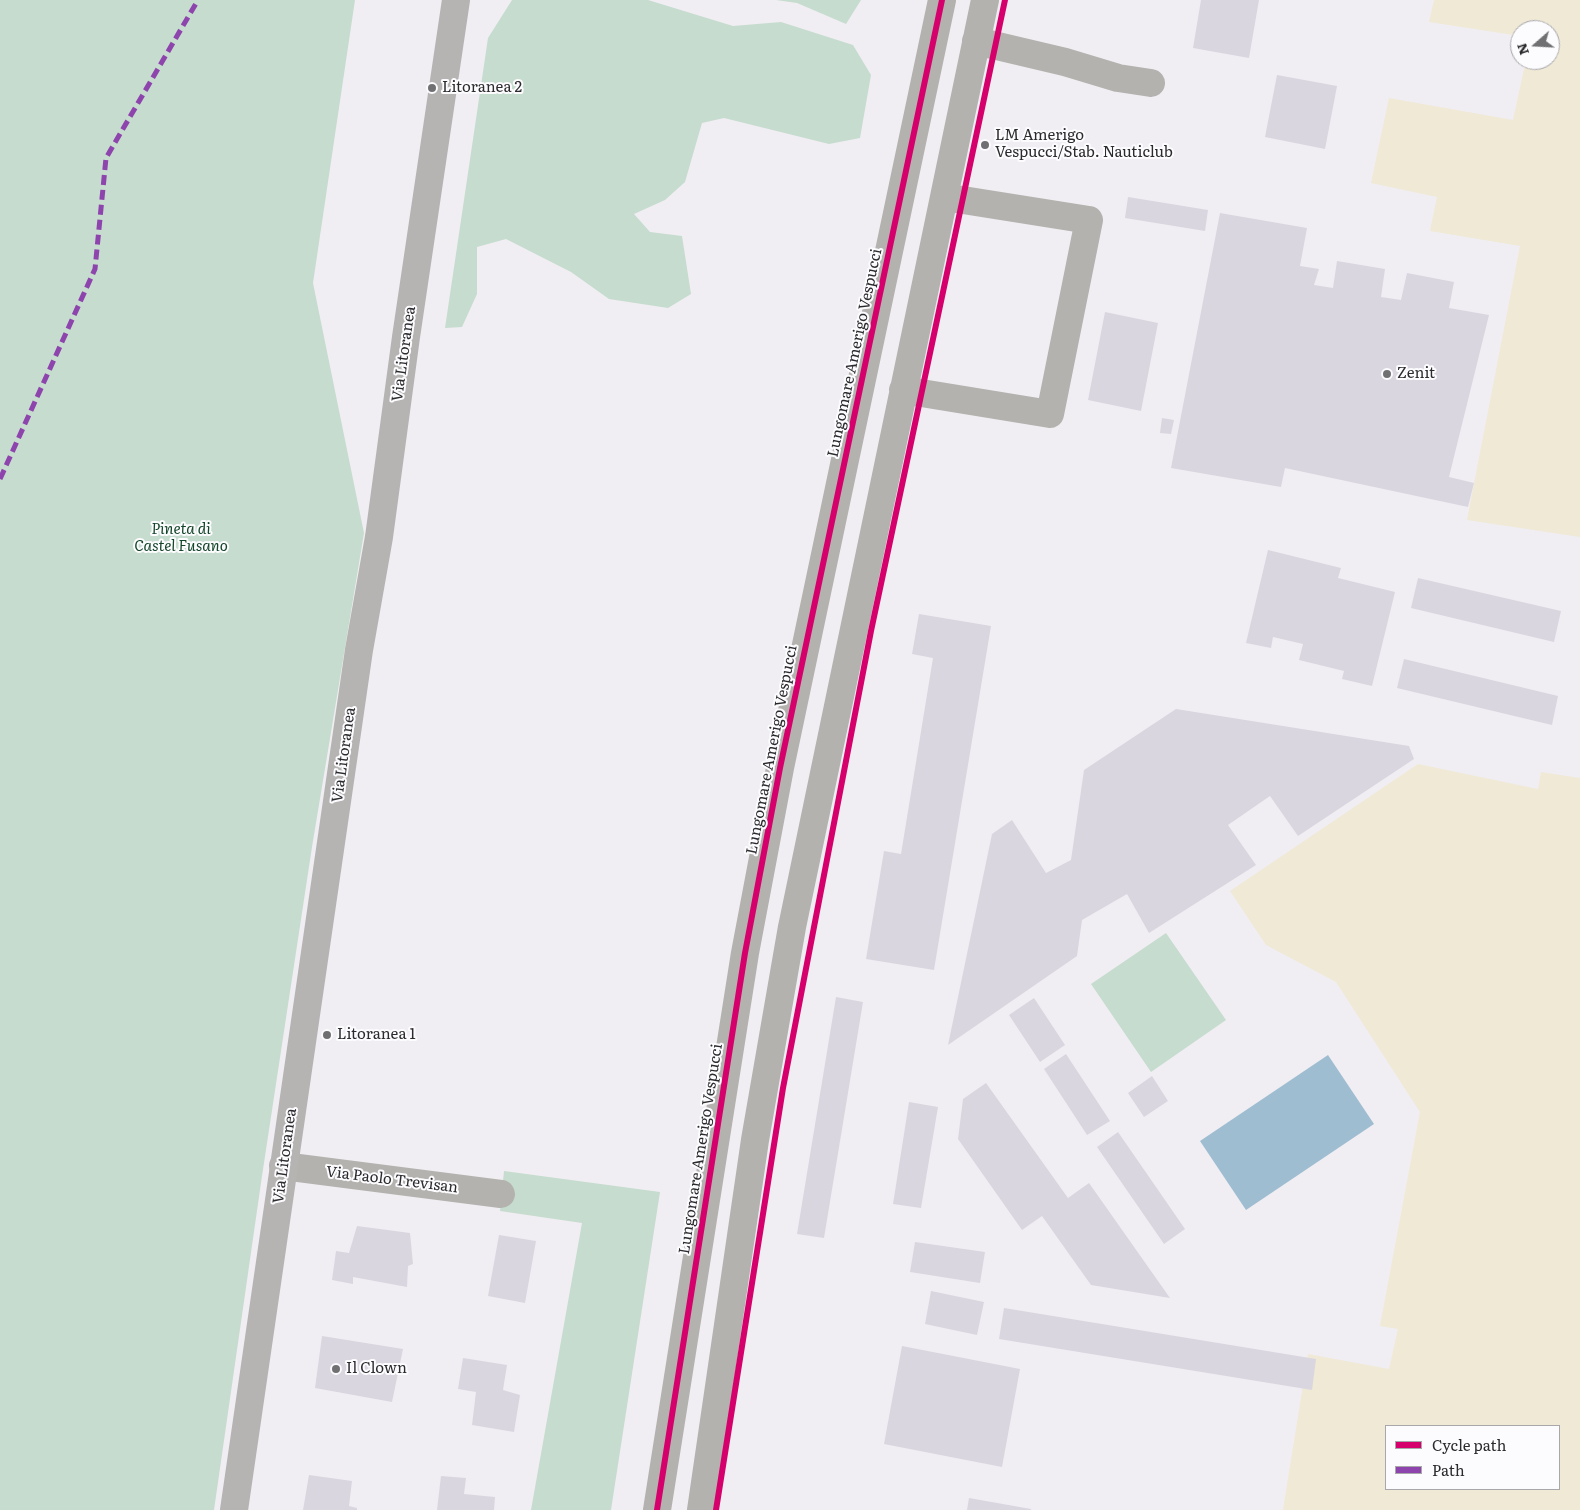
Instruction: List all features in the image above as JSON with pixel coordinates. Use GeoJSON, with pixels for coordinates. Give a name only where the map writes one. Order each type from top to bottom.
{"type":"FeatureCollection","features":[{"type":"Feature","properties":{"kind":"main road","name":"Via Litoranea"},"geometry":{"type":"LineString","coordinates":[[234,1510],[359,650],[379,537],[406,337],[456,0]]}},
{"type":"Feature","properties":{"kind":"street","name":"Lungomare Amerigo Vespucci"},"geometry":{"type":"LineString","coordinates":[[657,1510],[745,953],[780,768],[942,0]]}},
{"type":"Feature","properties":{"kind":"street"},"geometry":{"type":"LineString","coordinates":[[701,1510],[755,1140],[792,927],[985,0]]}},
{"type":"Feature","properties":{"kind":"street"},"geometry":{"type":"LineString","coordinates":[[933,44],[975,46],[1065,62],[1118,78],[1151,83]]}},
{"type":"Feature","properties":{"kind":"street"},"geometry":{"type":"LineString","coordinates":[[903,390],[1050,414],[1089,220],[944,197]]}},
{"type":"Feature","properties":{"kind":"street"},"geometry":{"type":"LineString","coordinates":[[745,953],[787,961]]}},
{"type":"Feature","properties":{"kind":"street","name":"Via Paolo Trevisan"},"geometry":{"type":"LineString","coordinates":[[283,1166],[501,1194]]}},
{"type":"Feature","properties":{"kind":"green space","name":"Pineta di Castel Fusano"},"geometry":{"type":"Polygon","coordinates":[[[0,0],[355,0],[313,283],[364,533],[312,847],[214,1510],[0,1510],[0,0]]]}},
{"type":"Feature","properties":{"kind":"green space"},"geometry":{"type":"Polygon","coordinates":[[[512,0],[648,0],[733,26],[781,22],[853,45],[871,75],[860,138],[829,144],[724,118],[702,123],[685,182],[665,200],[634,214],[650,232],[682,236],[691,294],[668,308],[609,299],[571,272],[506,239],[477,247],[477,294],[462,327],[445,328],[488,38],[512,0]]]}},
{"type":"Feature","properties":{"kind":"green space"},"geometry":{"type":"Polygon","coordinates":[[[776,0],[861,0],[846,24],[797,3],[776,0]]]}},
{"type":"Feature","properties":{"kind":"green space"},"geometry":{"type":"Polygon","coordinates":[[[1166,933],[1226,1020],[1151,1072],[1091,984],[1166,933]]]}},
{"type":"Feature","properties":{"kind":"green space"},"geometry":{"type":"Polygon","coordinates":[[[504,1171],[660,1192],[611,1510],[531,1510],[582,1223],[500,1211],[504,1171]]]}},
{"type":"Feature","properties":{"kind":"sand"},"geometry":{"type":"Polygon","coordinates":[[[1434,0],[1580,0],[1580,537],[1467,520],[1520,246],[1430,231],[1437,197],[1371,183],[1389,98],[1513,120],[1524,70],[1560,70],[1560,20],[1510,20],[1510,34],[1429,22],[1434,0]]]}},
{"type":"Feature","properties":{"kind":"sand"},"geometry":{"type":"Polygon","coordinates":[[[1418,764],[1538,789],[1541,772],[1580,778],[1580,1510],[1283,1510],[1308,1354],[1389,1369],[1398,1329],[1380,1326],[1420,1112],[1336,982],[1266,945],[1230,891],[1418,764]]]}},
{"type":"Feature","properties":{"kind":"water"},"geometry":{"type":"Polygon","coordinates":[[[1328,1055],[1374,1124],[1246,1210],[1200,1141],[1328,1055]]]}},
{"type":"Feature","properties":{"kind":"building"},"geometry":{"type":"Polygon","coordinates":[[[1201,0],[1259,0],[1249,58],[1193,48],[1201,0]]]}},
{"type":"Feature","properties":{"kind":"building"},"geometry":{"type":"Polygon","coordinates":[[[1277,75],[1337,86],[1325,149],[1265,137],[1277,75]]]}},
{"type":"Feature","properties":{"kind":"building"},"geometry":{"type":"Polygon","coordinates":[[[1128,197],[1208,210],[1205,231],[1125,218],[1128,197]]]}},
{"type":"Feature","properties":{"kind":"building"},"geometry":{"type":"Polygon","coordinates":[[[1220,213],[1307,228],[1300,266],[1319,269],[1314,285],[1333,288],[1337,261],[1385,269],[1381,297],[1401,300],[1407,273],[1454,282],[1449,308],[1489,315],[1449,477],[1474,483],[1468,507],[1285,468],[1281,487],[1171,468],[1220,213]]]}},
{"type":"Feature","properties":{"kind":"building"},"geometry":{"type":"Polygon","coordinates":[[[1105,312],[1158,323],[1141,411],[1088,400],[1105,312]]]}},
{"type":"Feature","properties":{"kind":"building"},"geometry":{"type":"Polygon","coordinates":[[[1162,418],[1174,420],[1171,434],[1160,433],[1162,418]]]}},
{"type":"Feature","properties":{"kind":"building"},"geometry":{"type":"Polygon","coordinates":[[[1268,550],[1341,568],[1338,578],[1395,592],[1372,686],[1342,679],[1344,671],[1299,660],[1303,644],[1273,637],[1271,648],[1246,643],[1268,550]]]}},
{"type":"Feature","properties":{"kind":"building"},"geometry":{"type":"Polygon","coordinates":[[[1418,578],[1561,611],[1554,642],[1411,608],[1418,578]]]}},
{"type":"Feature","properties":{"kind":"building"},"geometry":{"type":"Polygon","coordinates":[[[919,614],[991,626],[934,970],[866,959],[884,851],[901,854],[933,658],[912,654],[919,614]]]}},
{"type":"Feature","properties":{"kind":"building"},"geometry":{"type":"Polygon","coordinates":[[[1404,659],[1558,696],[1552,725],[1397,688],[1404,659]]]}},
{"type":"Feature","properties":{"kind":"building"},"geometry":{"type":"Polygon","coordinates":[[[1176,709],[1409,746],[1414,759],[1298,836],[1270,796],[1228,825],[1256,865],[1149,933],[1127,894],[1082,920],[1077,956],[948,1045],[992,834],[1012,820],[1046,873],[1071,860],[1084,770],[1176,709]]]}},
{"type":"Feature","properties":{"kind":"building"},"geometry":{"type":"Polygon","coordinates":[[[836,997],[863,1002],[824,1238],[797,1234],[836,997]]]}},
{"type":"Feature","properties":{"kind":"building"},"geometry":{"type":"Polygon","coordinates":[[[1034,998],[1065,1045],[1040,1062],[1009,1015],[1034,998]]]}},
{"type":"Feature","properties":{"kind":"building"},"geometry":{"type":"Polygon","coordinates":[[[1066,1054],[1110,1121],[1087,1135],[1044,1069],[1066,1054]]]}},
{"type":"Feature","properties":{"kind":"building"},"geometry":{"type":"Polygon","coordinates":[[[1152,1076],[1168,1101],[1144,1117],[1128,1093],[1152,1076]]]}},
{"type":"Feature","properties":{"kind":"building"},"geometry":{"type":"Polygon","coordinates":[[[986,1083],[1068,1198],[1089,1183],[1170,1298],[1091,1285],[1042,1216],[1022,1230],[958,1139],[963,1099],[986,1083]]]}},
{"type":"Feature","properties":{"kind":"building"},"geometry":{"type":"Polygon","coordinates":[[[909,1102],[938,1107],[921,1208],[893,1204],[909,1102]]]}},
{"type":"Feature","properties":{"kind":"building"},"geometry":{"type":"Polygon","coordinates":[[[1118,1132],[1185,1229],[1164,1244],[1097,1147],[1118,1132]]]}},
{"type":"Feature","properties":{"kind":"building"},"geometry":{"type":"Polygon","coordinates":[[[357,1226],[410,1233],[413,1264],[408,1266],[407,1287],[353,1277],[353,1284],[332,1280],[336,1251],[349,1253],[357,1226]]]}},
{"type":"Feature","properties":{"kind":"building"},"geometry":{"type":"Polygon","coordinates":[[[499,1235],[536,1241],[525,1303],[488,1296],[499,1235]]]}},
{"type":"Feature","properties":{"kind":"building"},"geometry":{"type":"Polygon","coordinates":[[[915,1242],[985,1252],[980,1283],[910,1272],[915,1242]]]}},
{"type":"Feature","properties":{"kind":"building"},"geometry":{"type":"Polygon","coordinates":[[[931,1291],[984,1302],[977,1335],[925,1324],[931,1291]]]}},
{"type":"Feature","properties":{"kind":"building"},"geometry":{"type":"Polygon","coordinates":[[[1004,1308],[1316,1359],[1312,1390],[999,1339],[1004,1308]]]}},
{"type":"Feature","properties":{"kind":"building"},"geometry":{"type":"Polygon","coordinates":[[[322,1336],[403,1349],[392,1402],[315,1388],[322,1336]]]}},
{"type":"Feature","properties":{"kind":"building"},"geometry":{"type":"Polygon","coordinates":[[[902,1346],[1020,1369],[1002,1467],[884,1444],[902,1346]]]}},
{"type":"Feature","properties":{"kind":"building"},"geometry":{"type":"Polygon","coordinates":[[[463,1358],[507,1365],[503,1390],[520,1395],[514,1432],[472,1425],[476,1392],[458,1389],[463,1358]]]}},
{"type":"Feature","properties":{"kind":"building"},"geometry":{"type":"Polygon","coordinates":[[[309,1475],[352,1481],[349,1506],[357,1508],[357,1510],[303,1510],[309,1475]]]}},
{"type":"Feature","properties":{"kind":"building"},"geometry":{"type":"Polygon","coordinates":[[[441,1476],[466,1478],[464,1494],[495,1497],[494,1510],[437,1510],[441,1476]]]}},
{"type":"Feature","properties":{"kind":"building"},"geometry":{"type":"Polygon","coordinates":[[[969,1498],[1031,1509],[1031,1510],[967,1510],[969,1498]]]}},
{"type":"Feature","properties":{"kind":"marked path"},"geometry":{"type":"LineString","coordinates":[[0,479],[95,269],[106,158],[198,0]]}},
{"type":"Feature","properties":{"kind":"cycle path"},"geometry":{"type":"LineString","coordinates":[[657,1510],[745,953],[780,768],[942,0]]}},
{"type":"Feature","properties":{"kind":"cycle path"},"geometry":{"type":"LineString","coordinates":[[716,1510],[783,1088],[871,631],[1005,0]]}},
{"type":"Feature","properties":{"kind":"place","name":"Litoranea 2"},"geometry":{"type":"Point","coordinates":[432,88]}},
{"type":"Feature","properties":{"kind":"place","name":"LM Amerigo Vespucci/Stab. Nauticlub"},"geometry":{"type":"Point","coordinates":[985,145]}},
{"type":"Feature","properties":{"kind":"place","name":"Zenit"},"geometry":{"type":"Point","coordinates":[1387,374]}},
{"type":"Feature","properties":{"kind":"place","name":"Litoranea 1"},"geometry":{"type":"Point","coordinates":[327,1035]}},
{"type":"Feature","properties":{"kind":"place","name":"Il Clown"},"geometry":{"type":"Point","coordinates":[336,1369]}}]}
